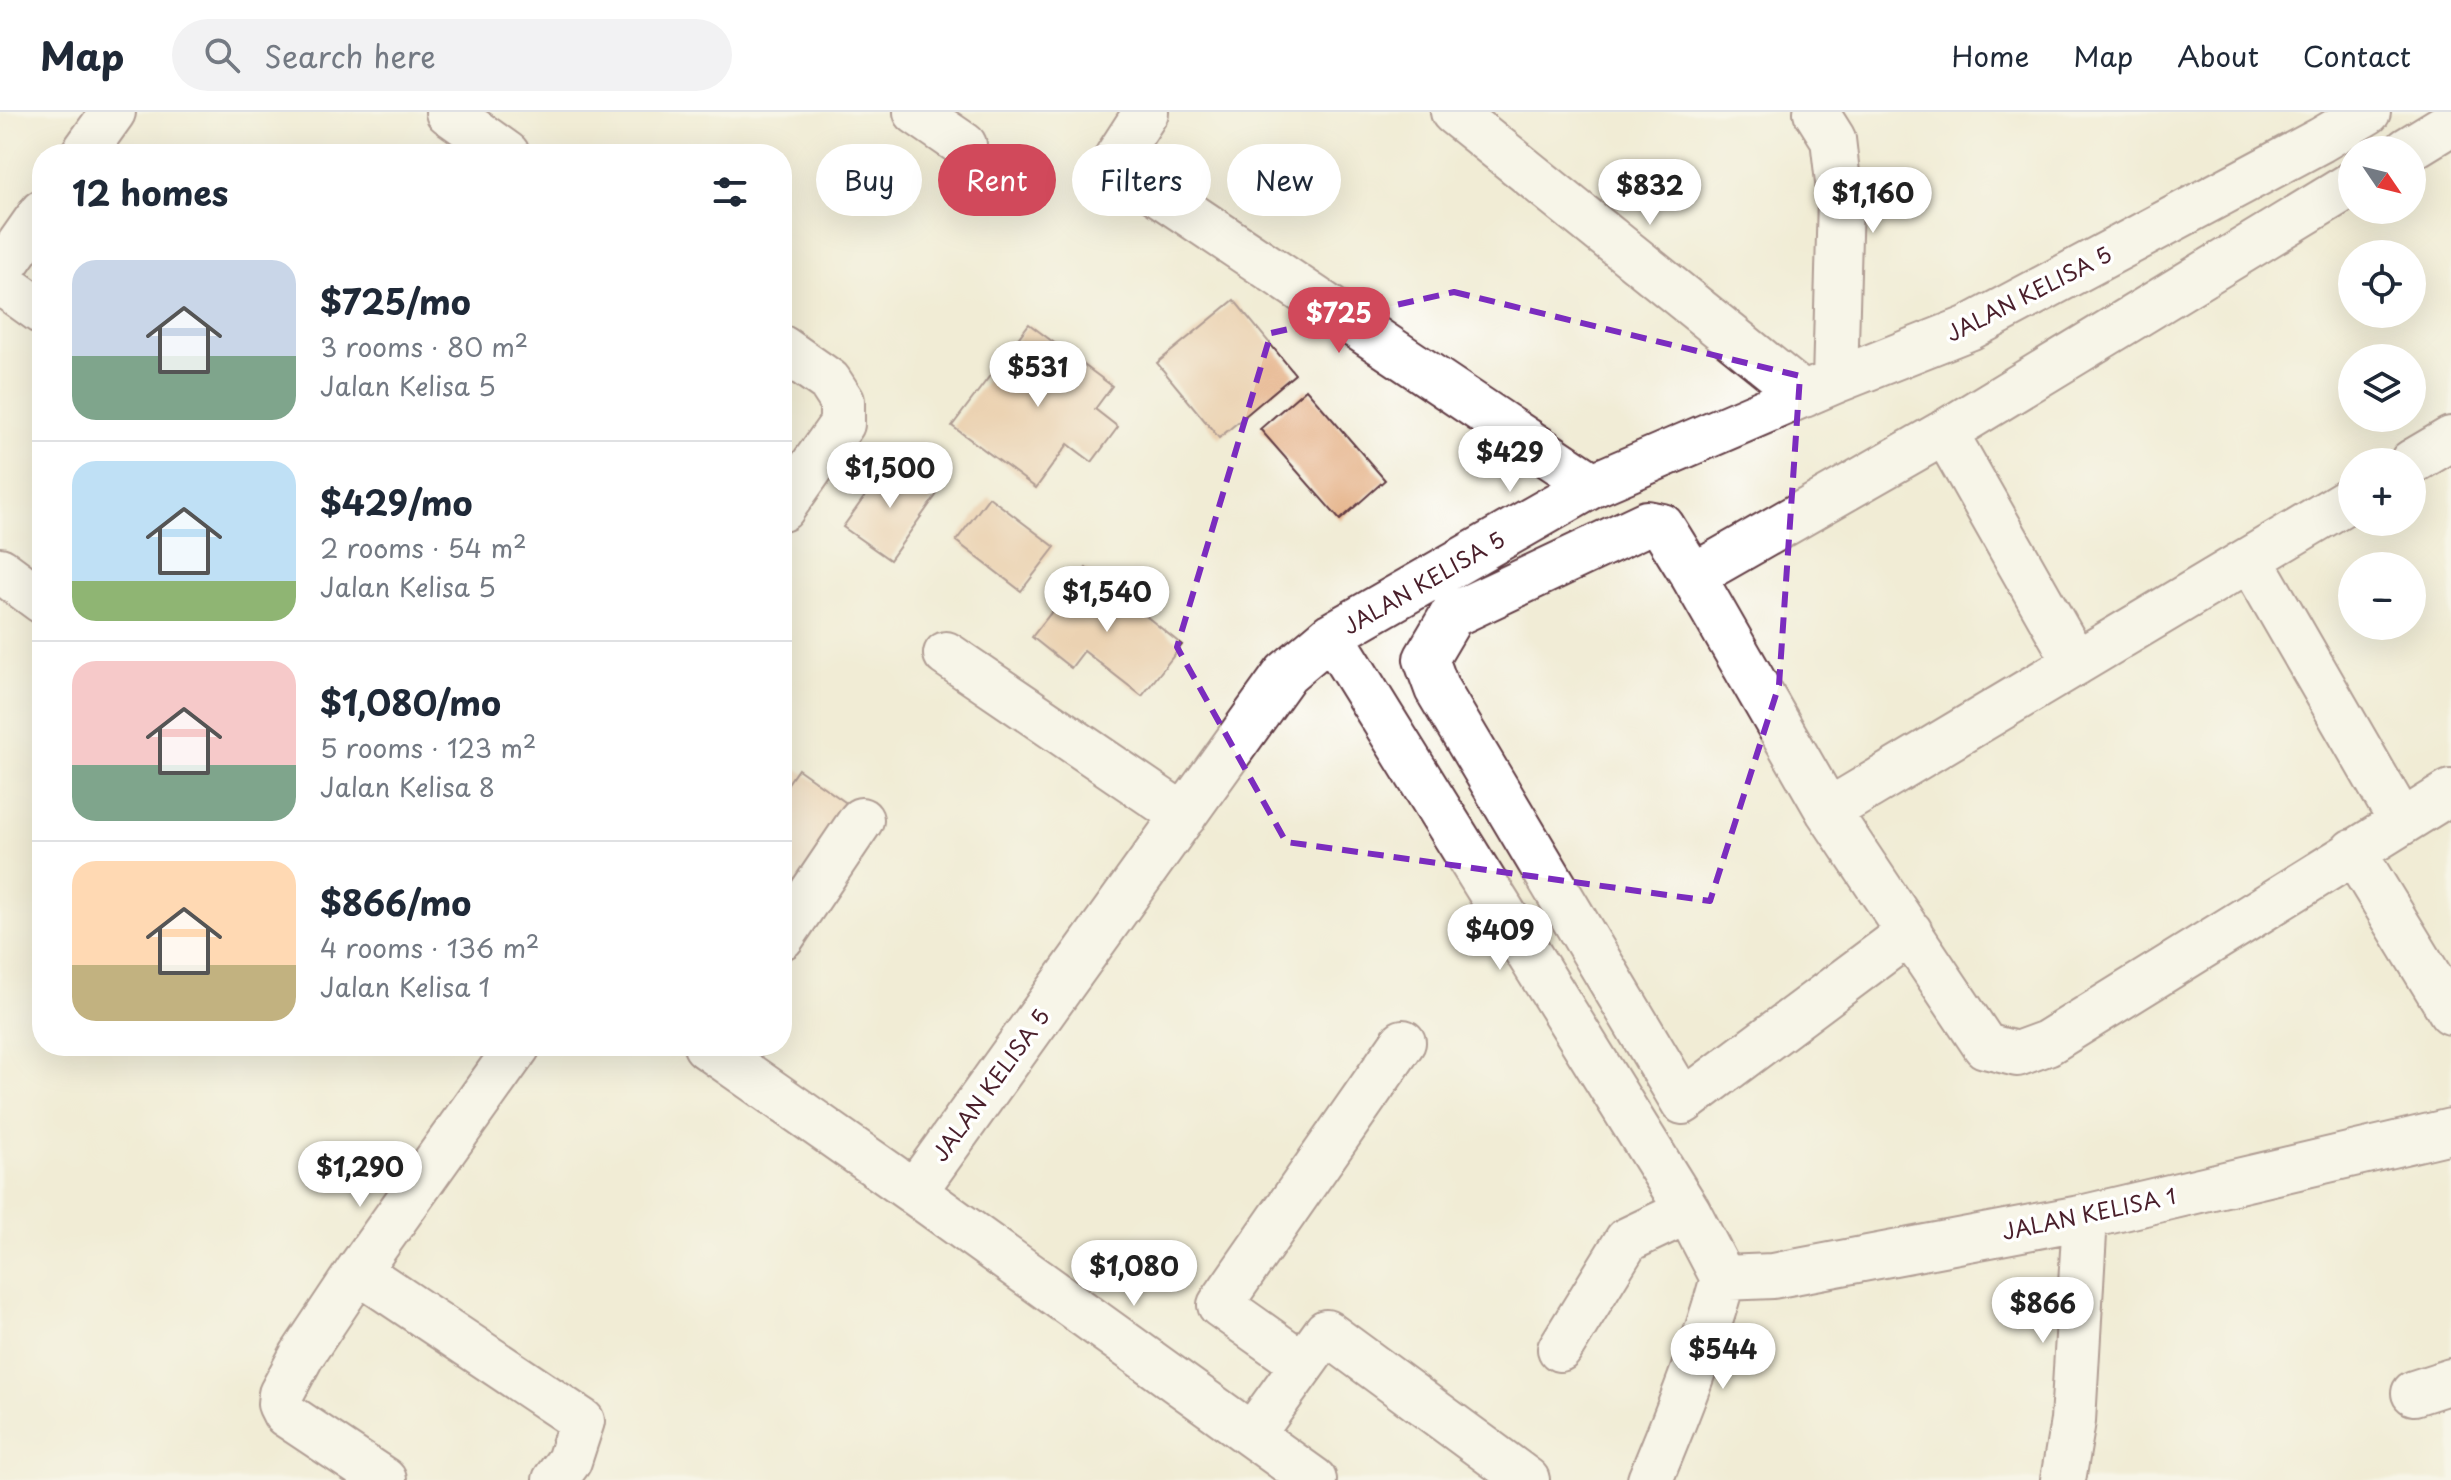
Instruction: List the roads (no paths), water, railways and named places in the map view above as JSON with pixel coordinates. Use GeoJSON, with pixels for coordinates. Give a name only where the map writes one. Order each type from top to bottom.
{"type":"FeatureCollection","features":[{"type":"Feature","properties":{"kind":"street"},"geometry":{"type":"LineString","coordinates":[[90,144],[113,112]]}},
{"type":"Feature","properties":{"kind":"street"},"geometry":{"type":"LineString","coordinates":[[448,112],[493,144]]}},
{"type":"Feature","properties":{"kind":"street"},"geometry":{"type":"LineString","coordinates":[[916,112],[963,144]]}},
{"type":"Feature","properties":{"kind":"street"},"geometry":{"type":"LineString","coordinates":[[1146,112],[1117,157],[1122,169],[1593,485]]}},
{"type":"Feature","properties":{"kind":"street"},"geometry":{"type":"LineString","coordinates":[[1453,112],[1820,388]]}},
{"type":"Feature","properties":{"kind":"street"},"geometry":{"type":"LineString","coordinates":[[1816,112],[1833,139],[1840,199],[1820,388]]}},
{"type":"Feature","properties":{"kind":"street","name":"JALAN KELISA 5"},"geometry":{"type":"LineString","coordinates":[[914,1192],[1286,673],[1331,635],[1593,485],[1969,328],[2310,126],[2368,112]]}},
{"type":"Feature","properties":{"kind":"street"},"geometry":{"type":"LineString","coordinates":[[2426,138],[2451,123]]}},
{"type":"Feature","properties":{"kind":"street"},"geometry":{"type":"LineString","coordinates":[[1693,576],[1945,432],[2338,193]]}},
{"type":"Feature","properties":{"kind":"street"},"geometry":{"type":"LineString","coordinates":[[0,272],[32,226]]}},
{"type":"Feature","properties":{"kind":"street"},"geometry":{"type":"LineString","coordinates":[[0,282],[32,305]]}},
{"type":"Feature","properties":{"kind":"street"},"geometry":{"type":"LineString","coordinates":[[792,355],[829,381],[842,401],[842,424],[792,495]]}},
{"type":"Feature","properties":{"kind":"street"},"geometry":{"type":"LineString","coordinates":[[1945,432],[2076,663]]}},
{"type":"Feature","properties":{"kind":"street"},"geometry":{"type":"LineString","coordinates":[[2426,454],[2451,439]]}},
{"type":"Feature","properties":{"kind":"street"},"geometry":{"type":"LineString","coordinates":[[1828,811],[2338,506]]}},
{"type":"Feature","properties":{"kind":"street"},"geometry":{"type":"LineString","coordinates":[[1910,932],[1683,1102],[1437,689],[1426,659],[1452,615],[1647,523],[1662,526],[1828,811],[1910,932],[1985,1046],[2017,1054],[2047,1043],[2451,792]]}},
{"type":"Feature","properties":{"kind":"street"},"geometry":{"type":"LineString","coordinates":[[2250,559],[2401,821]]}},
{"type":"Feature","properties":{"kind":"street"},"geometry":{"type":"LineString","coordinates":[[0,570],[32,594]]}},
{"type":"Feature","properties":{"kind":"street"},"geometry":{"type":"LineString","coordinates":[[1331,635],[1688,1211],[1723,1278],[1684,1401],[1650,1480]]}},
{"type":"Feature","properties":{"kind":"street"},"geometry":{"type":"LineString","coordinates":[[946,654],[1184,816]]}},
{"type":"Feature","properties":{"kind":"street"},"geometry":{"type":"LineString","coordinates":[[792,922],[861,820]]}},
{"type":"Feature","properties":{"kind":"street"},"geometry":{"type":"LineString","coordinates":[[2353,851],[2451,1012]]}},
{"type":"Feature","properties":{"kind":"street"},"geometry":{"type":"LineString","coordinates":[[1303,1364],[1220,1305],[1403,1042]]}},
{"type":"Feature","properties":{"kind":"street"},"geometry":{"type":"LineString","coordinates":[[384,1480],[285,1414],[280,1404],[281,1394],[302,1355],[358,1271],[511,1056]]}},
{"type":"Feature","properties":{"kind":"street"},"geometry":{"type":"LineString","coordinates":[[721,1056],[1314,1480]]}},
{"type":"Feature","properties":{"kind":"street","name":"JALAN KELISA 1"},"geometry":{"type":"LineString","coordinates":[[1723,1278],[1773,1276],[2085,1217],[2451,1131]]}},
{"type":"Feature","properties":{"kind":"street"},"geometry":{"type":"LineString","coordinates":[[1560,1349],[1627,1240],[1688,1211]]}},
{"type":"Feature","properties":{"kind":"street"},"geometry":{"type":"LineString","coordinates":[[2063,1480],[2073,1421],[2085,1217]]}},
{"type":"Feature","properties":{"kind":"street"},"geometry":{"type":"LineString","coordinates":[[358,1271],[582,1421],[569,1461],[555,1480]]}},
{"type":"Feature","properties":{"kind":"street"},"geometry":{"type":"LineString","coordinates":[[1252,1435],[1326,1332],[1527,1480]]}}]}
